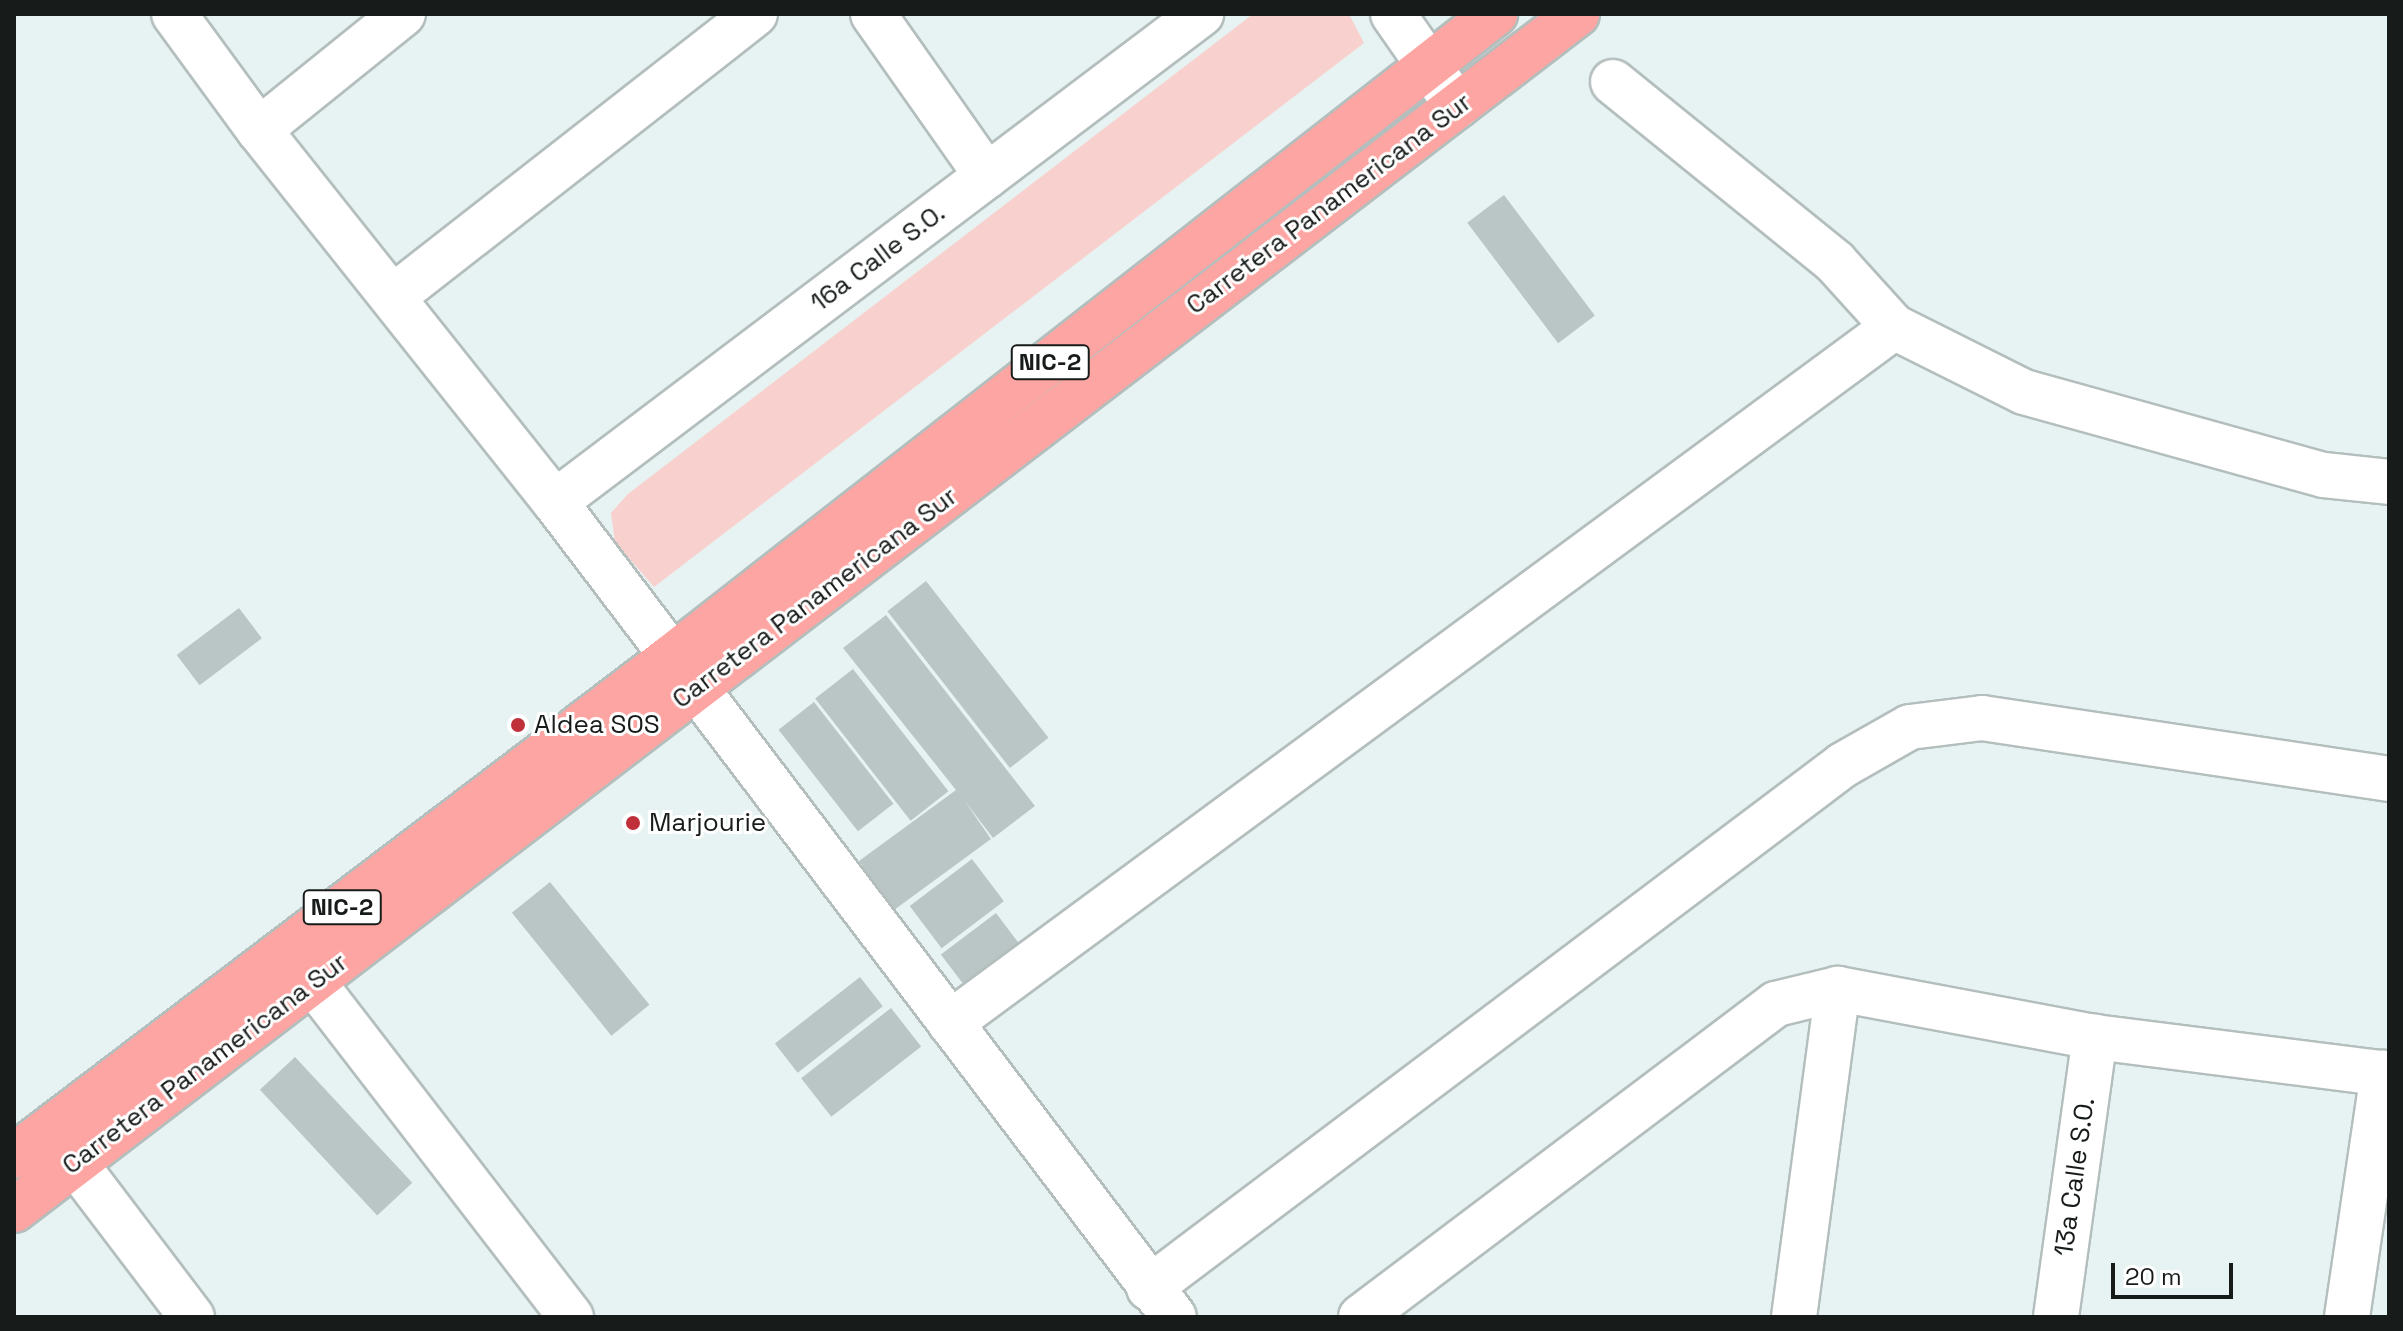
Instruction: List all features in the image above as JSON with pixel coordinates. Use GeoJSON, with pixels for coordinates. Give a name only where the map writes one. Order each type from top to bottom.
{"type":"FeatureCollection","features":[{"type":"Feature","properties":{"kind":"highway","name":"Carretera Panamericana Sur"},"geometry":{"type":"LineString","coordinates":[[14,1210],[313,982],[682,675],[1495,14]]}},
{"type":"Feature","properties":{"kind":"highway","name":"Carretera Panamericana Sur"},"geometry":{"type":"LineString","coordinates":[[14,1156],[682,675],[1457,106],[1577,14]]}},
{"type":"Feature","properties":{"kind":"street"},"geometry":{"type":"LineString","coordinates":[[174,14],[259,130],[555,502],[682,675],[1162,1302],[1843,765],[1910,727],[1982,718],[2389,779]]}},
{"type":"Feature","properties":{"kind":"street"},"geometry":{"type":"LineString","coordinates":[[259,130],[403,14]]}},
{"type":"Feature","properties":{"kind":"street"},"geometry":{"type":"LineString","coordinates":[[394,296],[755,14]]}},
{"type":"Feature","properties":{"kind":"street"},"geometry":{"type":"LineString","coordinates":[[873,14],[987,176]]}},
{"type":"Feature","properties":{"kind":"street","name":"16a Calle S.O."},"geometry":{"type":"LineString","coordinates":[[555,502],[1201,14]]}},
{"type":"Feature","properties":{"kind":"street"},"geometry":{"type":"LineString","coordinates":[[1393,14],[1457,106]]}},
{"type":"Feature","properties":{"kind":"street"},"geometry":{"type":"LineString","coordinates":[[1613,82],[1835,262],[1894,327],[2024,392],[2324,475],[2389,482]]}},
{"type":"Feature","properties":{"kind":"street"},"geometry":{"type":"LineString","coordinates":[[950,1023],[1894,327]]}},
{"type":"Feature","properties":{"kind":"street"},"geometry":{"type":"LineString","coordinates":[[313,982],[571,1317]]}},
{"type":"Feature","properties":{"kind":"street"},"geometry":{"type":"LineString","coordinates":[[1794,1317],[1838,989]]}},
{"type":"Feature","properties":{"kind":"street"},"geometry":{"type":"LineString","coordinates":[[1361,1317],[1776,1004],[1838,989],[2095,1037],[2386,1074],[2347,1317]]}},
{"type":"Feature","properties":{"kind":"street","name":"13a Calle S.O."},"geometry":{"type":"LineString","coordinates":[[2056,1317],[2095,1037]]}},
{"type":"Feature","properties":{"kind":"street"},"geometry":{"type":"LineString","coordinates":[[49,1129],[192,1317]]}},
{"type":"Feature","properties":{"kind":"shaded area"},"geometry":{"type":"Polygon","coordinates":[[[1253,14],[1349,14],[1364,43],[654,587],[615,542],[611,513],[628,494],[1253,14]]]}},
{"type":"Feature","properties":{"kind":"building"},"geometry":{"type":"Polygon","coordinates":[[[1504,195],[1595,316],[1558,343],[1467,223],[1504,195]]]}},
{"type":"Feature","properties":{"kind":"building"},"geometry":{"type":"Polygon","coordinates":[[[926,581],[1049,738],[1010,768],[887,611],[926,581]]]}},
{"type":"Feature","properties":{"kind":"building"},"geometry":{"type":"Polygon","coordinates":[[[239,608],[262,638],[200,685],[177,655],[239,608]]]}},
{"type":"Feature","properties":{"kind":"building"},"geometry":{"type":"Polygon","coordinates":[[[886,615],[1035,806],[993,838],[964,800],[991,839],[894,910],[859,861],[956,790],[843,648],[886,615]]]}},
{"type":"Feature","properties":{"kind":"building"},"geometry":{"type":"Polygon","coordinates":[[[853,669],[948,791],[911,821],[815,699],[853,669]]]}},
{"type":"Feature","properties":{"kind":"building"},"geometry":{"type":"Polygon","coordinates":[[[814,702],[893,804],[858,831],[779,730],[814,702]]]}},
{"type":"Feature","properties":{"kind":"building"},"geometry":{"type":"Polygon","coordinates":[[[972,859],[1004,901],[942,948],[910,906],[972,859]]]}},
{"type":"Feature","properties":{"kind":"building"},"geometry":{"type":"Polygon","coordinates":[[[550,882],[649,1005],[611,1036],[512,913],[550,882]]]}},
{"type":"Feature","properties":{"kind":"building"},"geometry":{"type":"Polygon","coordinates":[[[996,913],[1022,947],[967,989],[941,955],[996,913]]]}},
{"type":"Feature","properties":{"kind":"building"},"geometry":{"type":"Polygon","coordinates":[[[860,977],[883,1006],[798,1073],[775,1043],[860,977]]]}},
{"type":"Feature","properties":{"kind":"building"},"geometry":{"type":"Polygon","coordinates":[[[891,1008],[921,1047],[831,1117],[801,1078],[891,1008]]]}},
{"type":"Feature","properties":{"kind":"building"},"geometry":{"type":"Polygon","coordinates":[[[295,1057],[412,1183],[377,1216],[260,1090],[295,1057]]]}},
{"type":"Feature","properties":{"kind":"place","name":"Aldea SOS"},"geometry":{"type":"Point","coordinates":[518,725]}},
{"type":"Feature","properties":{"kind":"place","name":"Marjourie"},"geometry":{"type":"Point","coordinates":[633,823]}}]}
